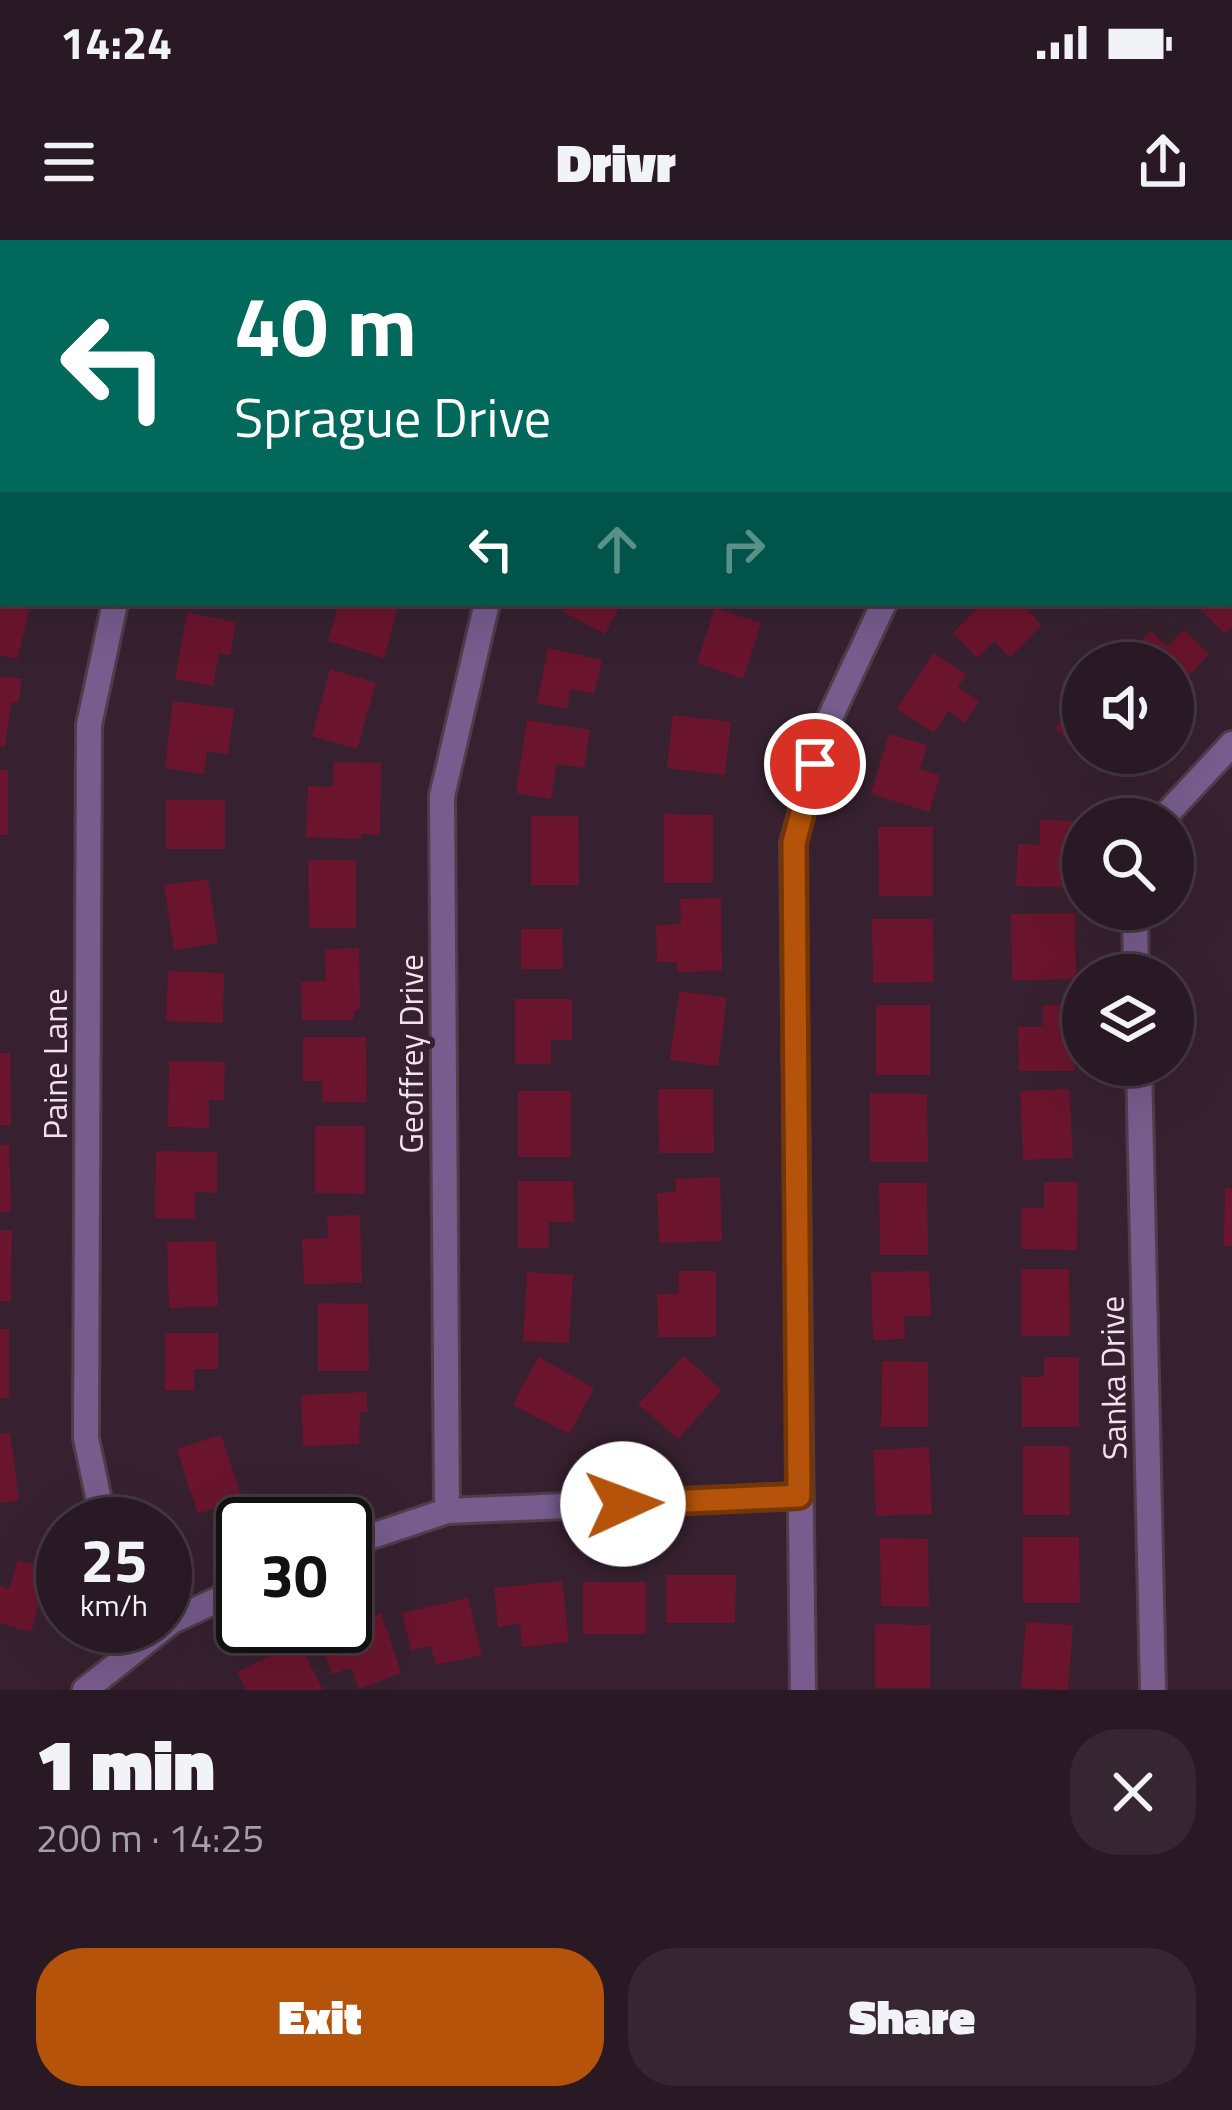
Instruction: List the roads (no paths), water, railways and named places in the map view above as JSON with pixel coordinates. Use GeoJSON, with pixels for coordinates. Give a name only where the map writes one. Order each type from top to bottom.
{"type":"FeatureCollection","features":[{"type":"Feature","properties":{"kind":"street","name":"Paine Lane"},"geometry":{"type":"LineString","coordinates":[[98,1497],[86,1438],[89,725],[114,606]]}},
{"type":"Feature","properties":{"kind":"street","name":"Geoffrey Drive"},"geometry":{"type":"LineString","coordinates":[[447,1510],[442,796],[486,606]]}},
{"type":"Feature","properties":{"kind":"street"},"geometry":{"type":"LineString","coordinates":[[802,1690],[794,843],[826,724],[883,606]]}},
{"type":"Feature","properties":{"kind":"street"},"geometry":{"type":"LineString","coordinates":[[1179,798],[1232,744]]}},
{"type":"Feature","properties":{"kind":"street","name":"Sanka Drive"},"geometry":{"type":"LineString","coordinates":[[1139,1086],[1153,1690]]}},
{"type":"Feature","properties":{"kind":"street"},"geometry":{"type":"LineString","coordinates":[[372,1536],[447,1510],[799,1496]]}},
{"type":"Feature","properties":{"kind":"street"},"geometry":{"type":"LineString","coordinates":[[85,1690],[126,1653]]}}]}
